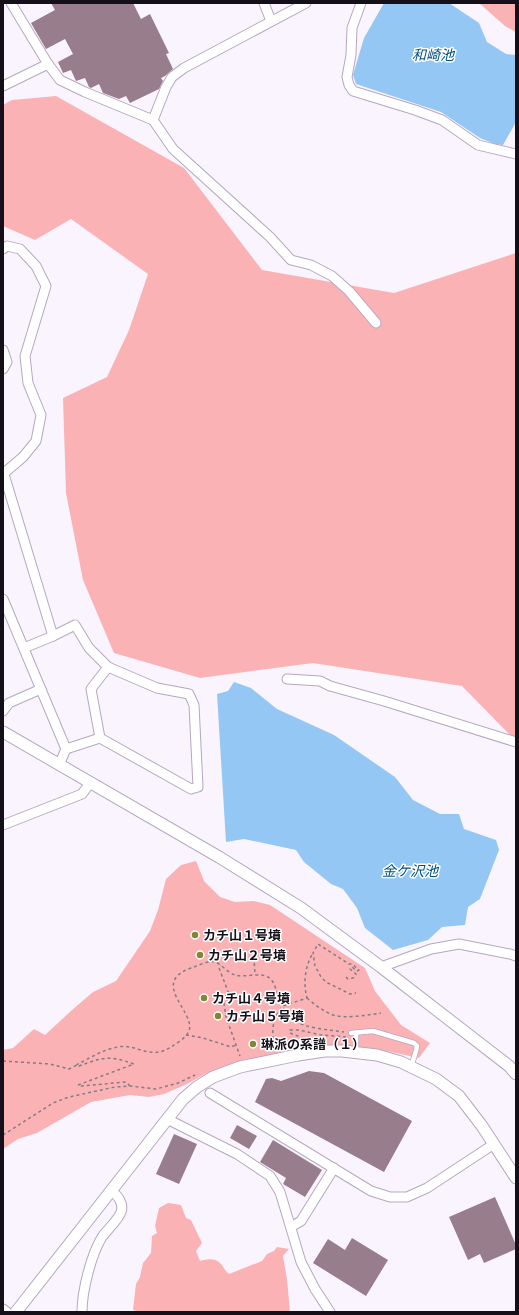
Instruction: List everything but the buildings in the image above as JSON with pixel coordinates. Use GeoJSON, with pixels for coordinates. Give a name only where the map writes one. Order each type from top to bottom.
{"type":"FeatureCollection","features":[{"type":"Feature","properties":{"kind":"street"},"geometry":{"type":"LineString","coordinates":[[11,3],[48,64],[60,80],[153,120],[173,149],[264,232],[291,260],[311,265],[332,276],[349,291],[376,323]]}},
{"type":"Feature","properties":{"kind":"street"},"geometry":{"type":"LineString","coordinates":[[264,3],[272,21]]}},
{"type":"Feature","properties":{"kind":"street"},"geometry":{"type":"LineString","coordinates":[[153,120],[166,87],[172,77],[184,68],[306,3]]}},
{"type":"Feature","properties":{"kind":"street"},"geometry":{"type":"LineString","coordinates":[[361,3],[352,28],[351,55],[347,77],[349,85],[353,91],[442,120],[478,144],[516,154]]}},
{"type":"Feature","properties":{"kind":"street"},"geometry":{"type":"LineString","coordinates":[[3,86],[48,64]]}},
{"type":"Feature","properties":{"kind":"street"},"geometry":{"type":"LineString","coordinates":[[3,249],[8,246],[20,249],[36,266],[46,286],[25,356],[28,383],[41,415],[36,441],[23,457],[3,473],[53,636]]}},
{"type":"Feature","properties":{"kind":"street"},"geometry":{"type":"LineString","coordinates":[[3,350],[8,362],[3,369]]}},
{"type":"Feature","properties":{"kind":"street"},"geometry":{"type":"LineString","coordinates":[[4,602],[66,749],[59,765]]}},
{"type":"Feature","properties":{"kind":"street"},"geometry":{"type":"LineString","coordinates":[[24,648],[75,625],[89,648],[108,667],[157,688],[189,694],[194,705],[198,787],[190,789],[100,738],[66,749]]}},
{"type":"Feature","properties":{"kind":"street"},"geometry":{"type":"LineString","coordinates":[[100,738],[91,689],[108,667]]}},
{"type":"Feature","properties":{"kind":"street"},"geometry":{"type":"LineString","coordinates":[[287,679],[320,681],[330,686],[384,701],[516,742]]}},
{"type":"Feature","properties":{"kind":"street"},"geometry":{"type":"LineString","coordinates":[[3,712],[9,703],[41,689]]}},
{"type":"Feature","properties":{"kind":"street"},"geometry":{"type":"LineString","coordinates":[[3,732],[219,857],[301,908],[381,967],[509,1066],[516,1074]]}},
{"type":"Feature","properties":{"kind":"street"},"geometry":{"type":"LineString","coordinates":[[3,825],[82,794],[90,783]]}},
{"type":"Feature","properties":{"kind":"street"},"geometry":{"type":"LineString","coordinates":[[381,967],[431,949],[459,944],[516,956]]}},
{"type":"Feature","properties":{"kind":"street"},"geometry":{"type":"LineString","coordinates":[[16,1312],[183,1099],[197,1087],[213,1077],[240,1067],[325,1051],[356,1052],[377,1055],[401,1062],[436,1079],[459,1096],[482,1126],[516,1178]]}},
{"type":"Feature","properties":{"kind":"street"},"geometry":{"type":"LineString","coordinates":[[210,1093],[370,1191],[390,1197],[407,1197],[427,1188],[494,1144]]}},
{"type":"Feature","properties":{"kind":"street"},"geometry":{"type":"LineString","coordinates":[[167,1119],[237,1154],[270,1176],[280,1192],[301,1262],[315,1289],[330,1312]]}},
{"type":"Feature","properties":{"kind":"street"},"geometry":{"type":"LineString","coordinates":[[291,1227],[301,1221],[334,1168]]}},
{"type":"Feature","properties":{"kind":"street"},"geometry":{"type":"LineString","coordinates":[[82,1312],[85,1284],[100,1241],[108,1228],[119,1217],[121,1211],[121,1203],[117,1195],[111,1191]]}},
{"type":"Feature","properties":{"kind":"street"},"geometry":{"type":"LineString","coordinates":[[3,1309],[7,1312]]}},
{"type":"Feature","properties":{"kind":"lane"},"geometry":{"type":"LineString","coordinates":[[356,1052],[354,1035],[373,1031],[414,1043],[417,1046],[411,1067]]}},
{"type":"Feature","properties":{"kind":"path"},"geometry":{"type":"LineString","coordinates":[[346,977],[348,979],[353,978],[356,974],[350,969],[352,967],[357,972],[359,970],[352,964],[347,963],[318,944],[309,960],[305,976],[307,998],[320,1008],[335,1016],[380,1013]]}},
{"type":"Feature","properties":{"kind":"path"},"geometry":{"type":"LineString","coordinates":[[313,953],[315,966],[321,978],[350,994],[356,994]]}},
{"type":"Feature","properties":{"kind":"path"},"geometry":{"type":"LineString","coordinates":[[254,957],[255,975]]}},
{"type":"Feature","properties":{"kind":"path"},"geometry":{"type":"LineString","coordinates":[[347,963],[350,958]]}},
{"type":"Feature","properties":{"kind":"path"},"geometry":{"type":"LineString","coordinates":[[78,1065],[76,1065],[120,1046],[151,1052],[159,1052],[169,1048],[186,1035],[189,1031],[189,1023],[173,988],[174,981],[183,971],[208,962],[215,962],[236,976],[267,976],[272,980],[283,1006],[292,1019],[298,1023],[323,1030],[354,1035]]}},
{"type":"Feature","properties":{"kind":"path"},"geometry":{"type":"LineString","coordinates":[[219,998],[229,994],[219,968],[220,965]]}},
{"type":"Feature","properties":{"kind":"path"},"geometry":{"type":"LineString","coordinates":[[223,997],[226,1017],[241,1057]]}},
{"type":"Feature","properties":{"kind":"path"},"geometry":{"type":"LineString","coordinates":[[273,1051],[271,1040],[273,1038],[272,1028],[277,1014],[283,1006],[307,998]]}},
{"type":"Feature","properties":{"kind":"path"},"geometry":{"type":"LineString","coordinates":[[304,1046],[306,1044],[305,1039],[290,1033],[290,1030],[299,1030],[320,1035],[354,1035]]}},
{"type":"Feature","properties":{"kind":"path"},"geometry":{"type":"LineString","coordinates":[[186,1035],[203,1038],[231,1047],[236,1045]]}},
{"type":"Feature","properties":{"kind":"path"},"geometry":{"type":"LineString","coordinates":[[3,1060],[50,1064],[69,1069],[98,1059],[118,1059],[134,1064],[78,1085],[126,1082],[130,1086]]}},
{"type":"Feature","properties":{"kind":"path"},"geometry":{"type":"LineString","coordinates":[[3,1135],[53,1103],[69,1096],[90,1091],[130,1086],[156,1089],[178,1083],[198,1074]]}},
{"type":"Feature","properties":{"kind":"shaded area"},"geometry":{"type":"Polygon","coordinates":[[[479,3],[516,3],[516,32],[505,26],[479,3]]]}},
{"type":"Feature","properties":{"kind":"shaded area"},"geometry":{"type":"Polygon","coordinates":[[[56,96],[184,168],[262,270],[394,293],[516,253],[516,741],[462,686],[313,663],[200,678],[114,653],[83,580],[66,493],[63,398],[107,377],[129,330],[148,274],[71,219],[35,240],[3,226],[3,105],[12,100],[56,96]]]}},
{"type":"Feature","properties":{"kind":"shaded area"},"geometry":{"type":"Polygon","coordinates":[[[196,861],[204,881],[220,897],[235,902],[254,901],[270,905],[365,968],[375,991],[401,1025],[430,1043],[419,1058],[372,1048],[330,1046],[294,1050],[241,1061],[207,1073],[164,1094],[149,1097],[130,1095],[91,1102],[37,1133],[18,1139],[3,1149],[3,1050],[13,1048],[34,1029],[45,1035],[93,992],[116,981],[150,931],[158,910],[166,879],[181,865],[196,861]]]}},
{"type":"Feature","properties":{"kind":"shaded area"},"geometry":{"type":"Polygon","coordinates":[[[168,1203],[181,1205],[186,1218],[191,1220],[202,1243],[196,1251],[200,1261],[208,1259],[216,1260],[229,1274],[262,1261],[267,1254],[274,1251],[277,1247],[289,1249],[283,1256],[290,1312],[140,1312],[133,1310],[136,1284],[140,1277],[143,1263],[151,1253],[152,1236],[157,1233],[155,1226],[159,1208],[168,1203]]]}},
{"type":"Feature","properties":{"kind":"water","name":"和崎池"},"geometry":{"type":"Polygon","coordinates":[[[384,3],[449,3],[479,23],[487,42],[506,54],[516,55],[516,122],[503,145],[495,144],[480,138],[441,112],[356,84],[353,75],[364,38],[384,3]]]}},
{"type":"Feature","properties":{"kind":"water","name":"金ケ沢池"},"geometry":{"type":"Polygon","coordinates":[[[234,682],[251,688],[277,709],[334,735],[395,777],[413,800],[440,814],[459,814],[464,829],[496,840],[499,850],[480,899],[468,907],[465,925],[442,927],[428,940],[393,950],[365,928],[357,908],[343,889],[331,884],[304,862],[296,850],[244,839],[226,842],[217,694],[228,691],[234,682]]]}},
{"type":"Feature","properties":{"kind":"place","name":"カチ山１号墳"},"geometry":{"type":"Point","coordinates":[195,935]}},
{"type":"Feature","properties":{"kind":"place","name":"カチ山２号墳"},"geometry":{"type":"Point","coordinates":[200,955]}},
{"type":"Feature","properties":{"kind":"place","name":"カチ山４号墳"},"geometry":{"type":"Point","coordinates":[204,998]}},
{"type":"Feature","properties":{"kind":"place","name":"カチ山５号墳"},"geometry":{"type":"Point","coordinates":[218,1016]}},
{"type":"Feature","properties":{"kind":"place","name":"琳派の系譜（１）"},"geometry":{"type":"Point","coordinates":[253,1044]}}]}
